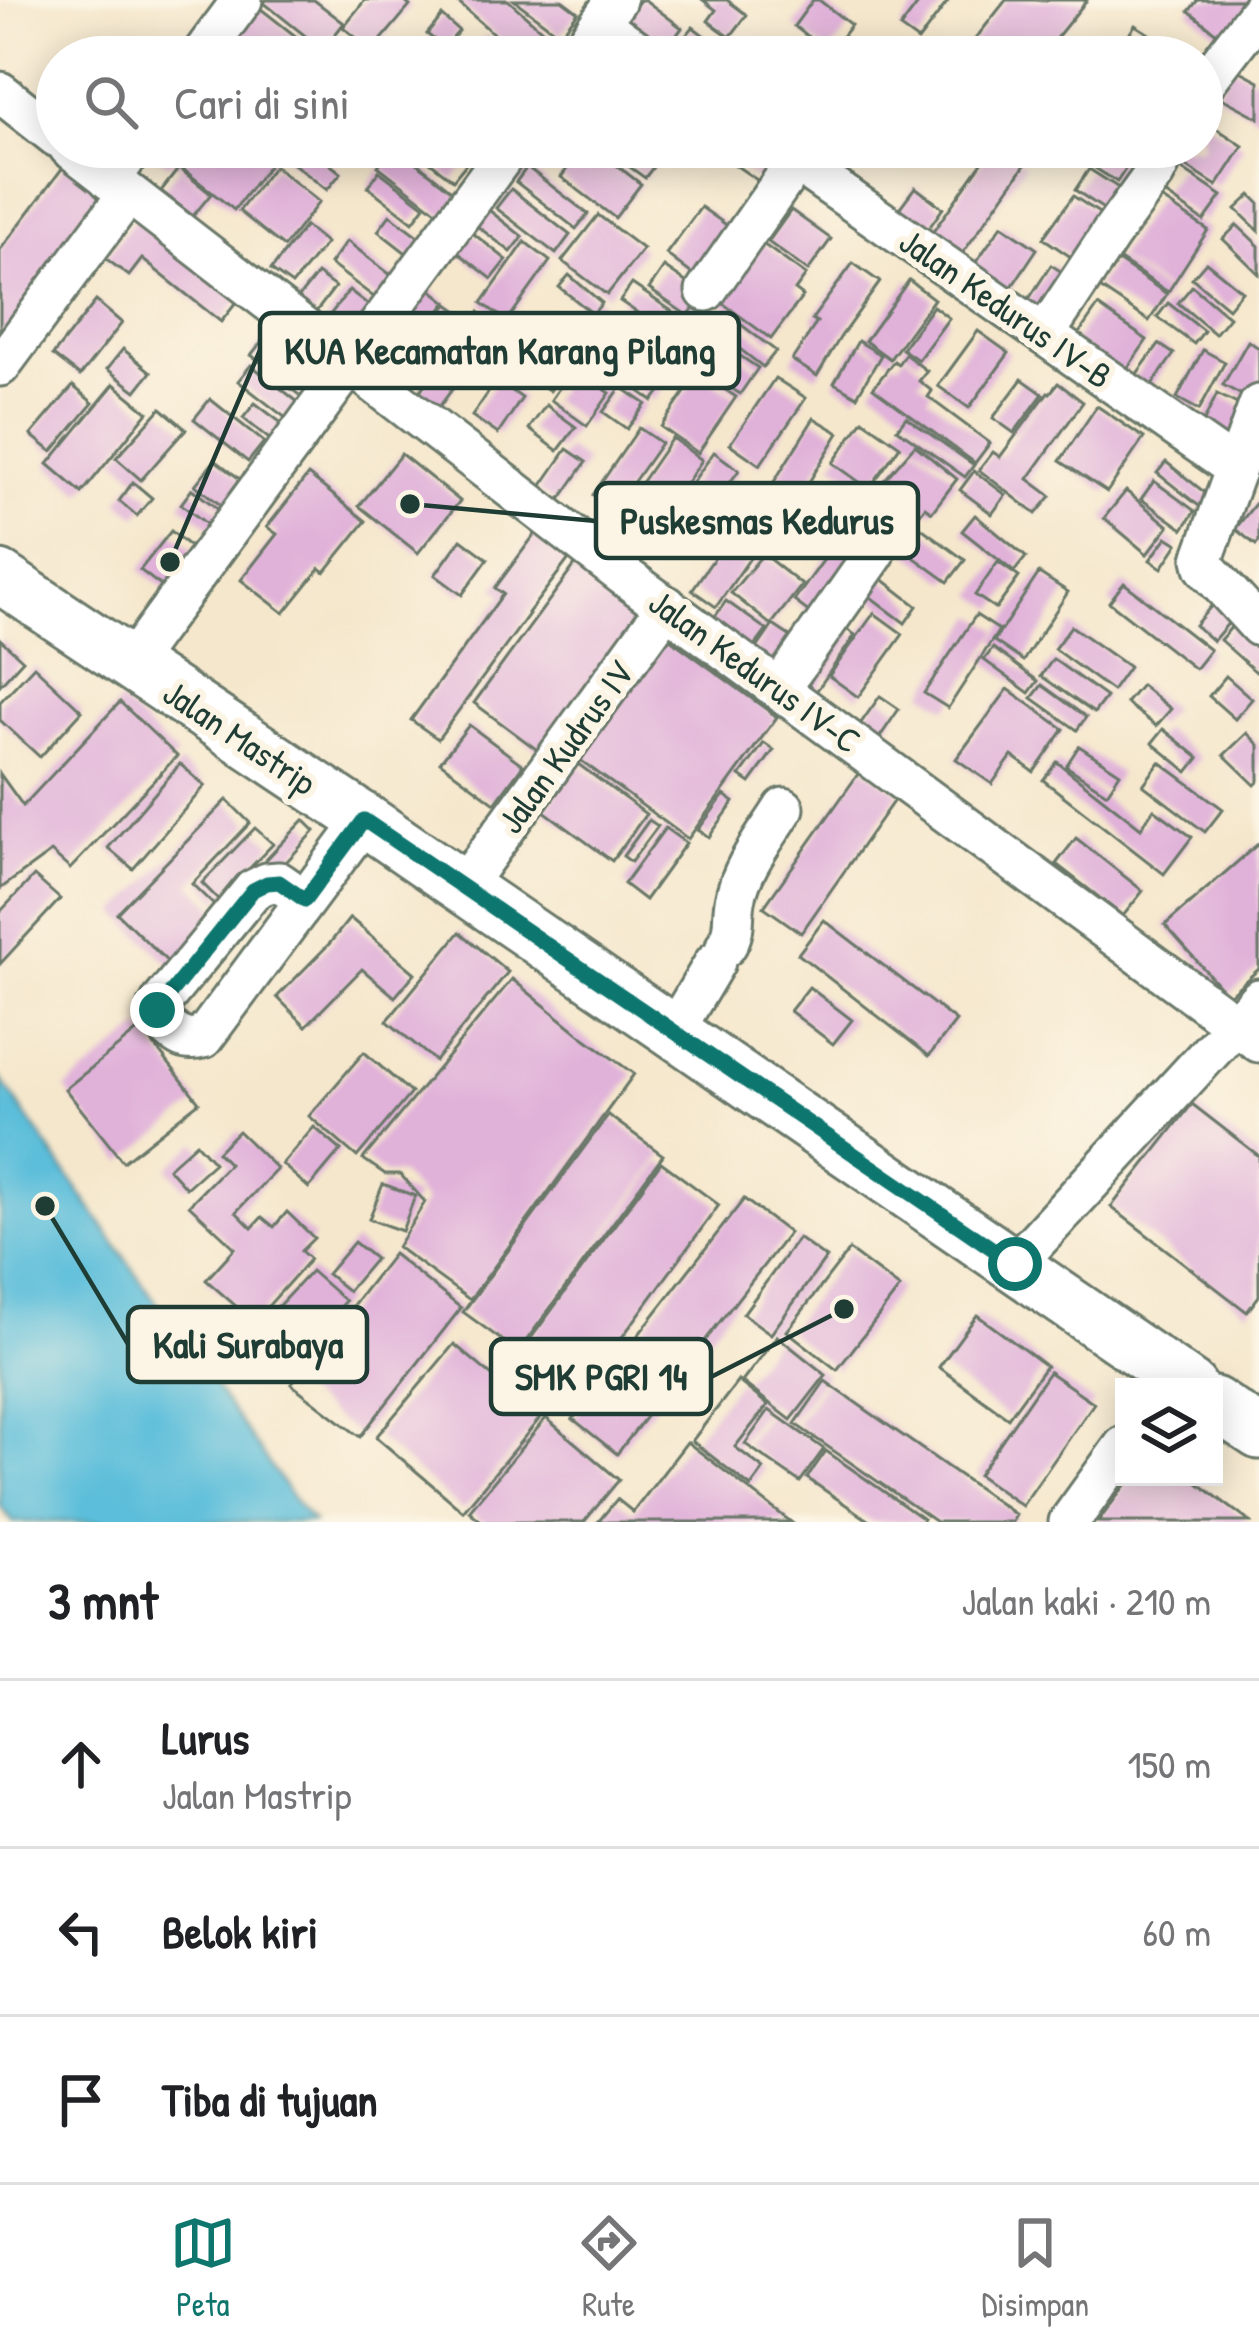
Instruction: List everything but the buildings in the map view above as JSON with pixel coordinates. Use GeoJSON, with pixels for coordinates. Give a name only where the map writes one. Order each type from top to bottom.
{"type":"FeatureCollection","features":[{"type":"Feature","properties":{"kind":"main road","name":"Jalan Mastrip"},"geometry":{"type":"LineString","coordinates":[[0,577],[1015,1264],[1172,1378]]}},
{"type":"Feature","properties":{"kind":"main road","name":"Jalan Mastrip"},"geometry":{"type":"LineString","coordinates":[[1223,1411],[1259,1433]]}},
{"type":"Feature","properties":{"kind":"street"},"geometry":{"type":"LineString","coordinates":[[215,36],[242,0]]}},
{"type":"Feature","properties":{"kind":"street"},"geometry":{"type":"LineString","coordinates":[[608,12],[628,36]]}},
{"type":"Feature","properties":{"kind":"street"},"geometry":{"type":"LineString","coordinates":[[1223,59],[1259,12]]}},
{"type":"Feature","properties":{"kind":"street"},"geometry":{"type":"LineString","coordinates":[[0,92],[36,120]]}},
{"type":"Feature","properties":{"kind":"street","name":"Jalan Kedurus IV-C"},"geometry":{"type":"LineString","coordinates":[[95,168],[667,606],[1251,1021]]}},
{"type":"Feature","properties":{"kind":"street"},"geometry":{"type":"LineString","coordinates":[[0,366],[119,187],[126,168]]}},
{"type":"Feature","properties":{"kind":"street"},"geometry":{"type":"LineString","coordinates":[[130,664],[495,168]]}},
{"type":"Feature","properties":{"kind":"street"},"geometry":{"type":"LineString","coordinates":[[706,291],[777,168]]}},
{"type":"Feature","properties":{"kind":"street","name":"Jalan Kedurus IV-B"},"geometry":{"type":"LineString","coordinates":[[805,168],[1236,469]]}},
{"type":"Feature","properties":{"kind":"street"},"geometry":{"type":"LineString","coordinates":[[1044,335],[1158,168]]}},
{"type":"Feature","properties":{"kind":"street"},"geometry":{"type":"LineString","coordinates":[[1259,405],[1203,559],[1259,626]]}},
{"type":"Feature","properties":{"kind":"street"},"geometry":{"type":"LineString","coordinates":[[780,688],[874,554]]}},
{"type":"Feature","properties":{"kind":"street","name":"Jalan Kudrus IV"},"geometry":{"type":"LineString","coordinates":[[463,887],[667,606]]}},
{"type":"Feature","properties":{"kind":"street"},"geometry":{"type":"LineString","coordinates":[[674,1031],[734,934],[735,901],[748,865],[784,808]]}},
{"type":"Feature","properties":{"kind":"street"},"geometry":{"type":"LineString","coordinates":[[305,900],[364,820]]}},
{"type":"Feature","properties":{"kind":"street"},"geometry":{"type":"LineString","coordinates":[[1015,1264],[1251,1021]]}},
{"type":"Feature","properties":{"kind":"street"},"geometry":{"type":"LineString","coordinates":[[1069,1522],[1115,1458]]}},
{"type":"Feature","properties":{"kind":"water"},"geometry":{"type":"Polygon","coordinates":[[[0,1078],[313,1522],[13,1522],[0,1506],[0,1078]]]}},
{"type":"Feature","properties":{"kind":"place","name":"Puskesmas Kedurus"},"geometry":{"type":"Point","coordinates":[410,504]}},
{"type":"Feature","properties":{"kind":"place","name":"KUA Kecamatan Karang Pilang"},"geometry":{"type":"Point","coordinates":[170,562]}},
{"type":"Feature","properties":{"kind":"place","name":"Kali Surabaya"},"geometry":{"type":"Point","coordinates":[45,1206]}},
{"type":"Feature","properties":{"kind":"place","name":"SMK PGRI 14"},"geometry":{"type":"Point","coordinates":[844,1309]}},
{"type":"Feature","properties":{"kind":"route"},"geometry":{"type":"LineString","coordinates":[[157,1010],[253,890],[279,882],[305,900],[364,820],[1015,1264]]}}]}
